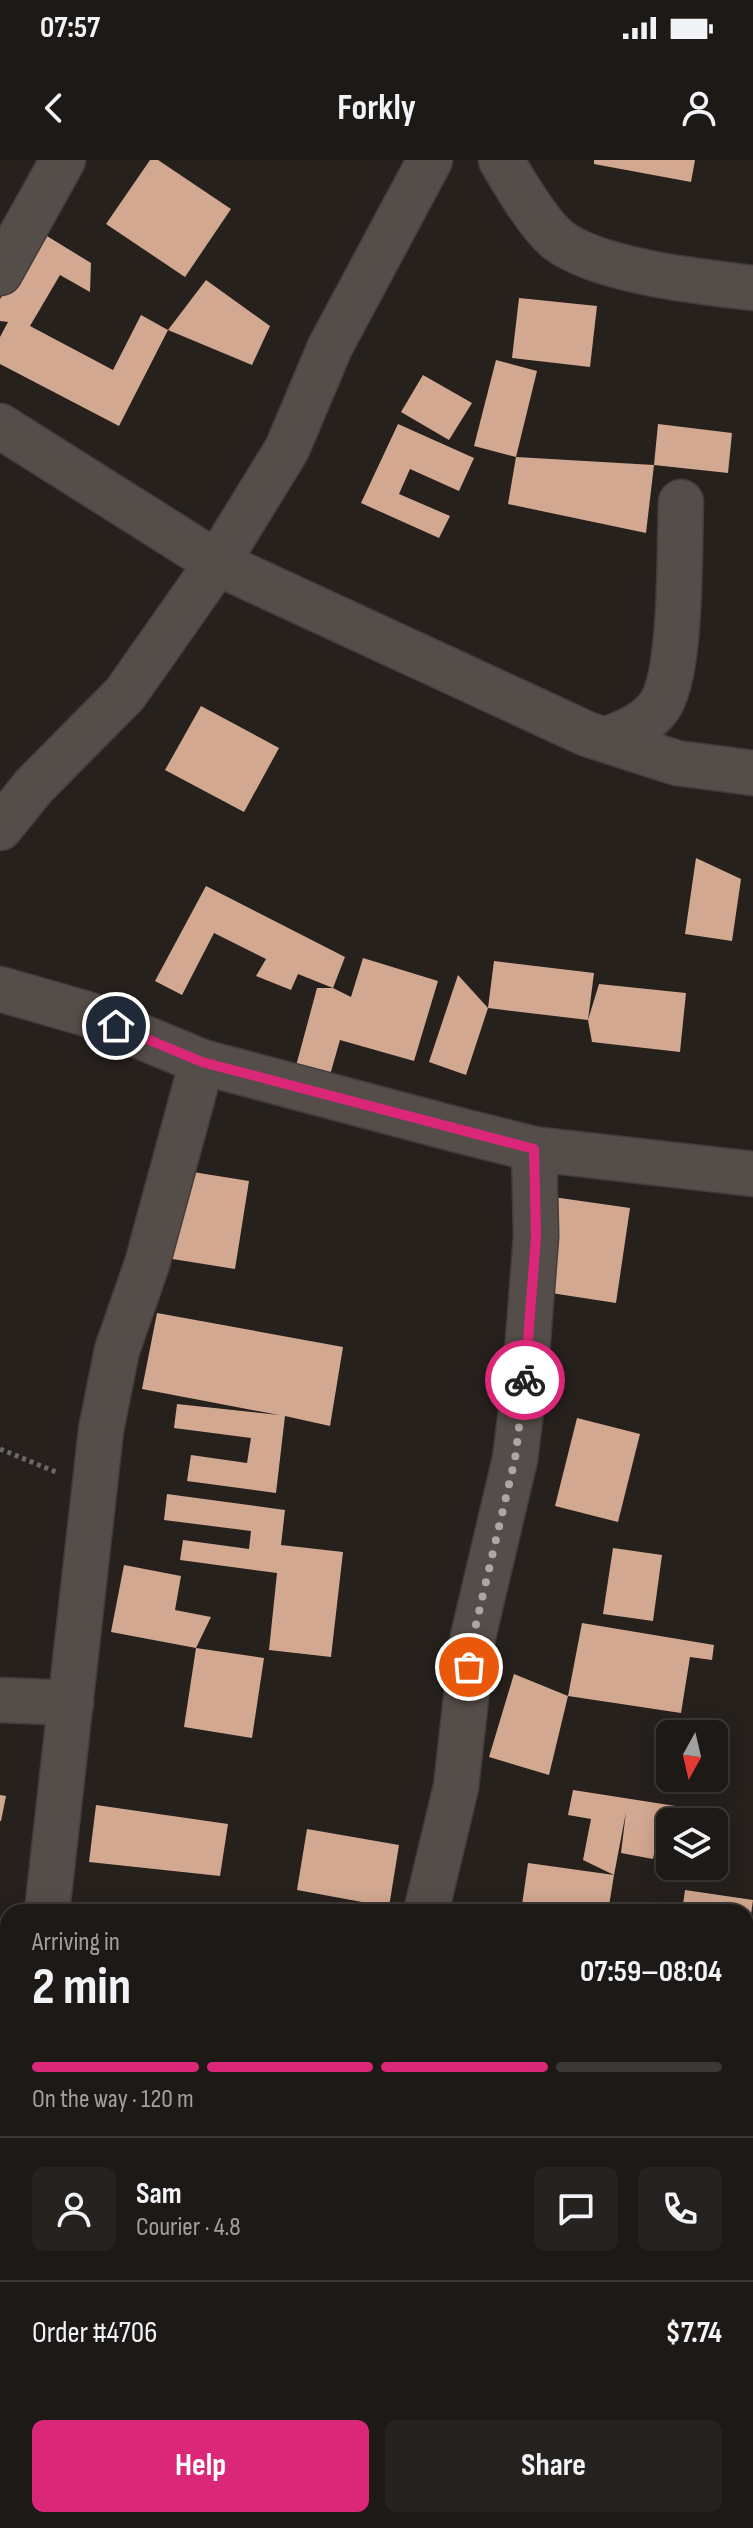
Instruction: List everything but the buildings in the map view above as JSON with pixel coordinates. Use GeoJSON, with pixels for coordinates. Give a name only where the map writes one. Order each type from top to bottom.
{"type":"FeatureCollection","features":[{"type":"Feature","properties":{"kind":"street"},"geometry":{"type":"LineString","coordinates":[[0,273],[63,160]]}},
{"type":"Feature","properties":{"kind":"street"},"geometry":{"type":"LineString","coordinates":[[0,828],[34,786],[125,694],[217,563],[287,449],[330,347],[430,160]]}},
{"type":"Feature","properties":{"kind":"street"},"geometry":{"type":"LineString","coordinates":[[501,160],[520,194],[558,240],[609,265],[753,288]]}},
{"type":"Feature","properties":{"kind":"street"},"geometry":{"type":"LineString","coordinates":[[0,426],[217,563],[587,734],[677,763],[753,773]]}},
{"type":"Feature","properties":{"kind":"street"},"geometry":{"type":"LineString","coordinates":[[606,740],[638,726],[660,707],[673,666],[681,502]]}},
{"type":"Feature","properties":{"kind":"street"},"geometry":{"type":"LineString","coordinates":[[0,989],[87,1014],[202,1062],[534,1149],[753,1174]]}},
{"type":"Feature","properties":{"kind":"street"},"geometry":{"type":"LineString","coordinates":[[48,1904],[101,1430],[117,1350],[147,1264],[202,1062]]}},
{"type":"Feature","properties":{"kind":"street"},"geometry":{"type":"LineString","coordinates":[[428,1904],[456,1787],[473,1637],[515,1459],[525,1380],[536,1236],[534,1149]]}},
{"type":"Feature","properties":{"kind":"street"},"geometry":{"type":"LineString","coordinates":[[0,1700],[71,1703]]}},
{"type":"Feature","properties":{"kind":"path"},"geometry":{"type":"LineString","coordinates":[[0,1449],[53,1471],[95,1483]]}},
{"type":"Feature","properties":{"kind":"way so far"},"geometry":{"type":"LineString","coordinates":[[469,1667],[473,1637],[515,1459],[525,1380]]}},
{"type":"Feature","properties":{"kind":"route"},"geometry":{"type":"LineString","coordinates":[[116,1026],[202,1062],[534,1149],[536,1236],[525,1380]]}}]}
